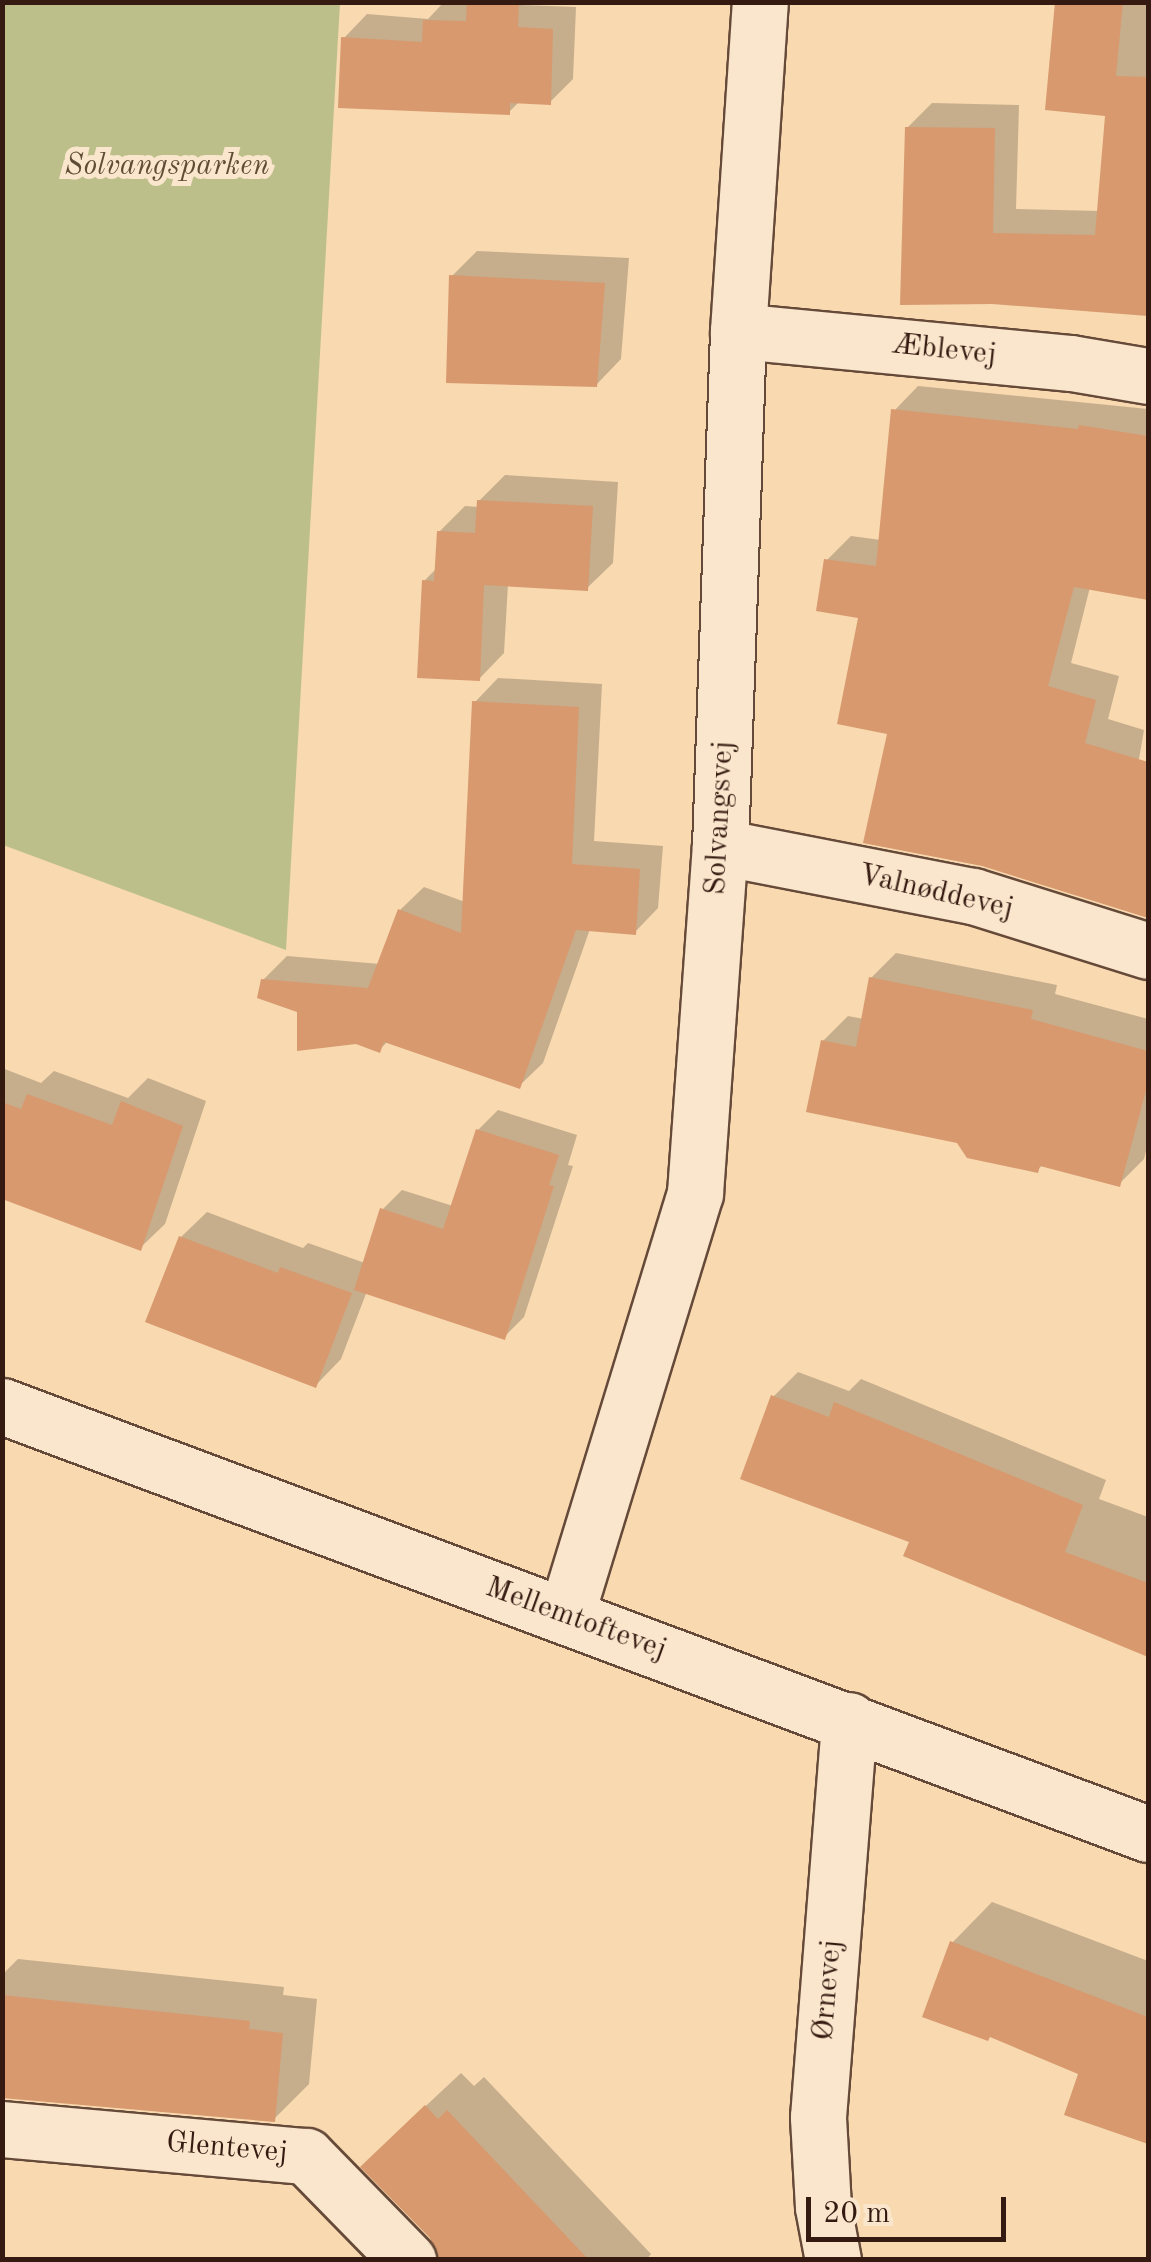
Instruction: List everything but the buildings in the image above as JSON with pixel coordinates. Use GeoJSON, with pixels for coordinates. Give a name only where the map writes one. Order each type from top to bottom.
{"type":"FeatureCollection","features":[{"type":"Feature","properties":{"kind":"street","name":"Solvangsvej"},"geometry":{"type":"LineString","coordinates":[[566,1615],[695,1193],[720,847],[738,331],[760,2]]}},
{"type":"Feature","properties":{"kind":"street","name":"Æblevej"},"geometry":{"type":"LineString","coordinates":[[738,331],[1071,363],[1148,376]]}},
{"type":"Feature","properties":{"kind":"street","name":"Valnøddevej"},"geometry":{"type":"LineString","coordinates":[[720,847],[972,896],[1148,951]]}},
{"type":"Feature","properties":{"kind":"street","name":"Mellemtoftevej"},"geometry":{"type":"LineString","coordinates":[[2,1406],[1148,1834]]}},
{"type":"Feature","properties":{"kind":"street","name":"Ørnevej"},"geometry":{"type":"LineString","coordinates":[[833,2260],[823,2207],[818,2118],[850,1720]]}},
{"type":"Feature","properties":{"kind":"street","name":"Glentevej"},"geometry":{"type":"LineString","coordinates":[[2,2128],[306,2156],[408,2260]]}},
{"type":"Feature","properties":{"kind":"green space","name":"Solvangsparken"},"geometry":{"type":"Polygon","coordinates":[[[2,3],[340,3],[286,950],[3,845],[2,3]]]}}]}
